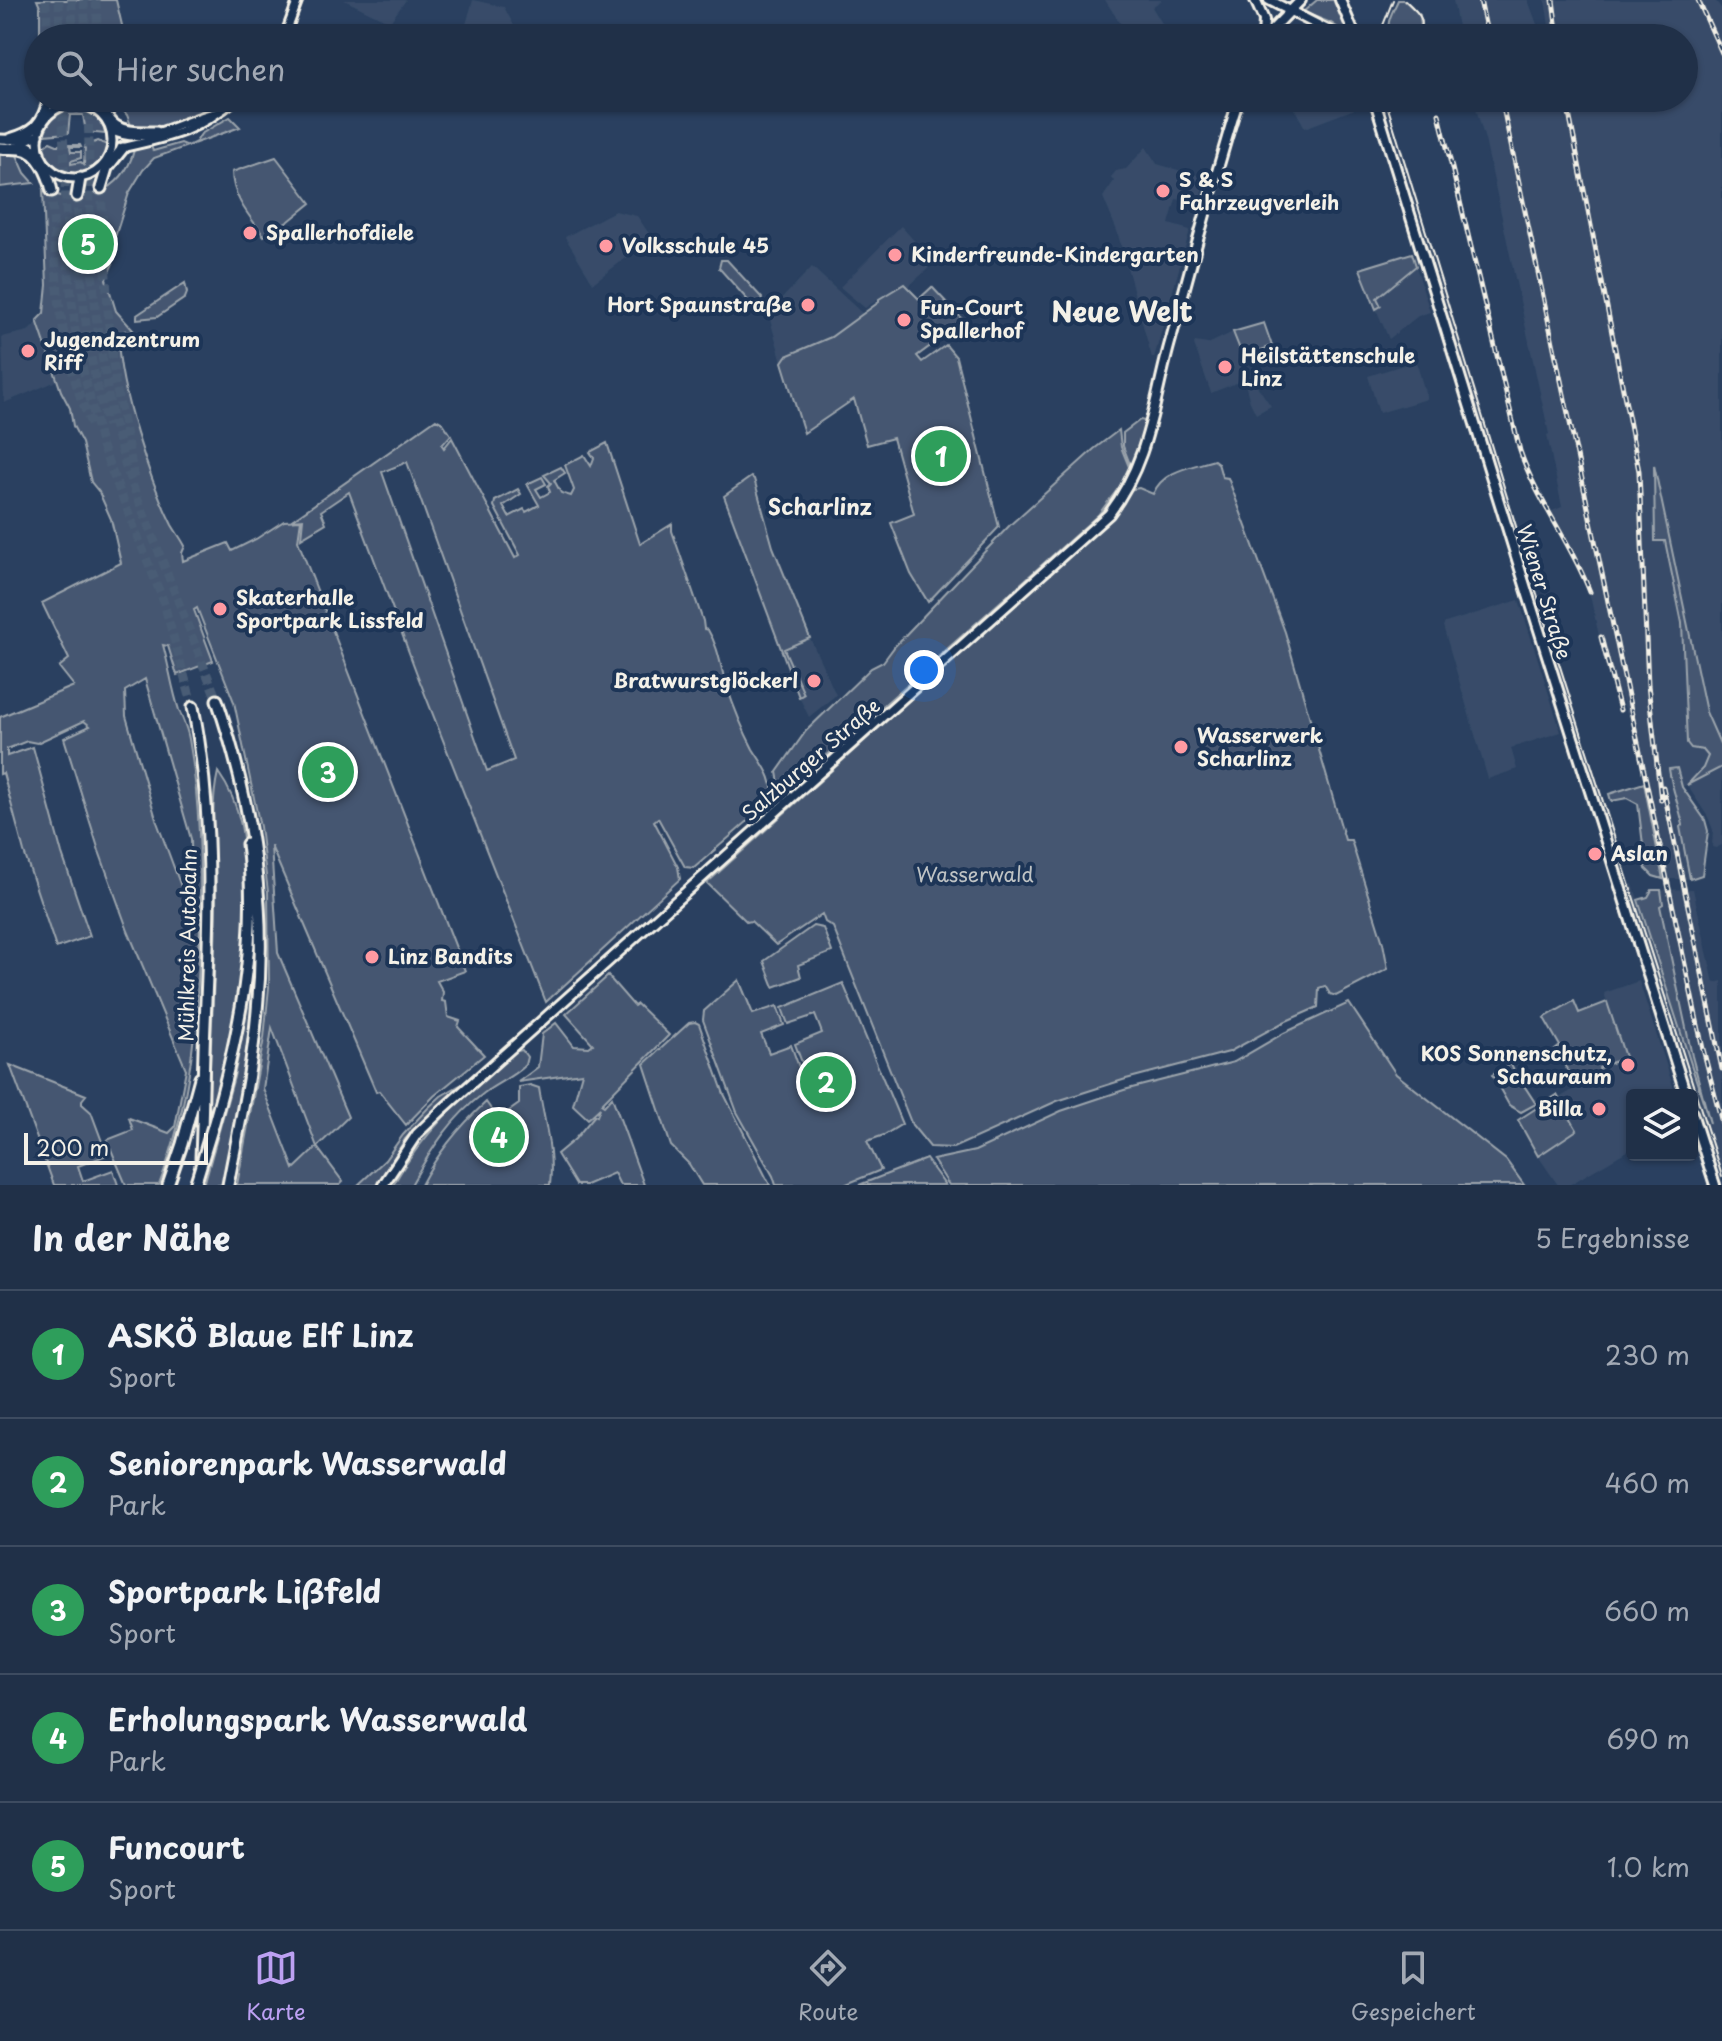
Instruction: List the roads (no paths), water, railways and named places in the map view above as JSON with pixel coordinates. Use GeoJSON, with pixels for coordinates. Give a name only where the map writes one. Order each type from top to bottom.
{"type":"FeatureCollection","features":[{"type":"Feature","properties":{"kind":"highway"},"geometry":{"type":"LineString","coordinates":[[5,139],[34,130],[45,112]]}},
{"type":"Feature","properties":{"kind":"highway"},"geometry":{"type":"LineString","coordinates":[[100,112],[102,116]]}},
{"type":"Feature","properties":{"kind":"highway"},"geometry":{"type":"LineString","coordinates":[[105,112],[118,129],[156,132]]}},
{"type":"Feature","properties":{"kind":"highway"},"geometry":{"type":"LineString","coordinates":[[0,147],[32,153],[48,176],[52,191],[53,171]]}},
{"type":"Feature","properties":{"kind":"highway"},"geometry":{"type":"LineString","coordinates":[[100,169],[101,188],[110,163],[123,148]]}},
{"type":"Feature","properties":{"kind":"highway"},"geometry":{"type":"LineString","coordinates":[[77,196],[80,178]]}},
{"type":"Feature","properties":{"kind":"highway"},"geometry":{"type":"LineString","coordinates":[[197,1185],[234,1043],[243,991],[251,902],[245,824],[216,700],[248,811],[258,877],[261,938],[254,1040],[228,1185]]}},
{"type":"Feature","properties":{"kind":"highway","name":"Mühlkreis Autobahn"},"geometry":{"type":"LineString","coordinates":[[193,707],[209,838],[208,947],[197,1185]]}},
{"type":"Feature","properties":{"kind":"highway"},"geometry":{"type":"LineString","coordinates":[[168,1185],[203,1067]]}},
{"type":"Feature","properties":{"kind":"main road"},"geometry":{"type":"LineString","coordinates":[[289,24],[298,0]]}},
{"type":"Feature","properties":{"kind":"main road"},"geometry":{"type":"LineString","coordinates":[[1255,0],[1264,24]]}},
{"type":"Feature","properties":{"kind":"main road"},"geometry":{"type":"LineString","coordinates":[[1269,0],[1317,24]]}},
{"type":"Feature","properties":{"kind":"main road"},"geometry":{"type":"LineString","coordinates":[[1277,24],[1301,0]]}},
{"type":"Feature","properties":{"kind":"main road"},"geometry":{"type":"LineString","coordinates":[[1340,0],[1350,24]]}},
{"type":"Feature","properties":{"kind":"main road"},"geometry":{"type":"LineString","coordinates":[[1347,0],[1353,24]]}},
{"type":"Feature","properties":{"kind":"main road"},"geometry":{"type":"LineString","coordinates":[[40,152],[39,135],[52,112]]}},
{"type":"Feature","properties":{"kind":"main road"},"geometry":{"type":"LineString","coordinates":[[0,147],[29,146],[40,152],[53,171],[66,177],[80,178],[100,169],[111,150],[110,130],[96,112]]}},
{"type":"Feature","properties":{"kind":"main road","name":"Salzburger Straße"},"geometry":{"type":"LineString","coordinates":[[384,1185],[417,1134],[442,1110],[1109,514],[1130,485],[1143,452],[1235,112]]}},
{"type":"Feature","properties":{"kind":"main road","name":"Wiener Straße"},"geometry":{"type":"LineString","coordinates":[[1378,112],[1684,1089]]}},
{"type":"Feature","properties":{"kind":"main road"},"geometry":{"type":"LineString","coordinates":[[110,130],[129,136],[146,136],[215,113]]}},
{"type":"Feature","properties":{"kind":"main road"},"geometry":{"type":"LineString","coordinates":[[111,150],[179,135],[205,123],[215,113]]}},
{"type":"Feature","properties":{"kind":"main road"},"geometry":{"type":"LineString","coordinates":[[5,139],[26,140],[39,135]]}},
{"type":"Feature","properties":{"kind":"main road"},"geometry":{"type":"LineString","coordinates":[[1698,1132],[1715,1185]]}},
{"type":"Feature","properties":{"kind":"tunnel"},"geometry":{"type":"LineString","coordinates":[[46,0],[47,24]]}},
{"type":"Feature","properties":{"kind":"tunnel"},"geometry":{"type":"LineString","coordinates":[[59,0],[60,24]]}},
{"type":"Feature","properties":{"kind":"tunnel"},"geometry":{"type":"LineString","coordinates":[[72,0],[73,24]]}},
{"type":"Feature","properties":{"kind":"tunnel"},"geometry":{"type":"LineString","coordinates":[[84,0],[85,24]]}},
{"type":"Feature","properties":{"kind":"tunnel"},"geometry":{"type":"LineString","coordinates":[[96,0],[97,24]]}},
{"type":"Feature","properties":{"kind":"tunnel"},"geometry":{"type":"LineString","coordinates":[[62,112],[68,266],[77,345],[101,444],[163,600],[193,707]]}},
{"type":"Feature","properties":{"kind":"tunnel"},"geometry":{"type":"LineString","coordinates":[[88,112],[91,259],[97,325],[112,418],[127,471],[217,700]]}},
{"type":"Feature","properties":{"kind":"tunnel"},"geometry":{"type":"LineString","coordinates":[[101,188],[109,330],[115,381],[135,480]]}},
{"type":"Feature","properties":{"kind":"tunnel"},"geometry":{"type":"LineString","coordinates":[[52,191],[60,311],[72,369],[92,426]]}},
{"type":"Feature","properties":{"kind":"tunnel"},"geometry":{"type":"LineString","coordinates":[[77,196],[88,341],[108,426]]}},
{"type":"Feature","properties":{"kind":"tram line"},"geometry":{"type":"LineString","coordinates":[[1384,24],[1393,0]]}},
{"type":"Feature","properties":{"kind":"tram line"},"geometry":{"type":"LineString","coordinates":[[1405,0],[1418,13],[1422,24]]}},
{"type":"Feature","properties":{"kind":"tram line"},"geometry":{"type":"LineString","coordinates":[[1389,112],[1530,572],[1722,1176]]}},
{"type":"Feature","properties":{"kind":"railway"},"geometry":{"type":"LineString","coordinates":[[1480,0],[1485,24]]}},
{"type":"Feature","properties":{"kind":"railway"},"geometry":{"type":"LineString","coordinates":[[1553,0],[1556,24]]}},
{"type":"Feature","properties":{"kind":"railway"},"geometry":{"type":"LineString","coordinates":[[1698,0],[1722,53]]}},
{"type":"Feature","properties":{"kind":"railway"},"geometry":{"type":"LineString","coordinates":[[1504,112],[1703,1049],[1722,1123]]}},
{"type":"Feature","properties":{"kind":"railway"},"geometry":{"type":"LineString","coordinates":[[1569,112],[1639,471],[1648,685],[1661,800]]}},
{"type":"Feature","properties":{"kind":"railway"},"geometry":{"type":"LineString","coordinates":[[1439,114],[1520,451],[1535,487],[1590,592]]}},
{"type":"Feature","properties":{"kind":"railway"},"geometry":{"type":"LineString","coordinates":[[1601,637],[1620,710]]}},
{"type":"Feature","properties":{"kind":"railway"},"geometry":{"type":"LineString","coordinates":[[1663,787],[1722,1069]]}},
{"type":"Feature","properties":{"kind":"place","name":"S & S Fahrzeugverleih"},"geometry":{"type":"Point","coordinates":[1163,191]}},
{"type":"Feature","properties":{"kind":"place","name":"Spallerhofdiele"},"geometry":{"type":"Point","coordinates":[250,233]}},
{"type":"Feature","properties":{"kind":"place","name":"Funcourt"},"geometry":{"type":"Point","coordinates":[88,244]}},
{"type":"Feature","properties":{"kind":"place","name":"Volksschule 45"},"geometry":{"type":"Point","coordinates":[606,246]}},
{"type":"Feature","properties":{"kind":"place","name":"Kinderfreunde-Kindergarten"},"geometry":{"type":"Point","coordinates":[895,255]}},
{"type":"Feature","properties":{"kind":"place","name":"Hort Spaunstraße"},"geometry":{"type":"Point","coordinates":[808,305]}},
{"type":"Feature","properties":{"kind":"place","name":"Fun-Court Spallerhof"},"geometry":{"type":"Point","coordinates":[904,320]}},
{"type":"Feature","properties":{"kind":"place","name":"Jugendzentrum Riff"},"geometry":{"type":"Point","coordinates":[28,351]}},
{"type":"Feature","properties":{"kind":"place","name":"Heilstättenschule Linz"},"geometry":{"type":"Point","coordinates":[1225,367]}},
{"type":"Feature","properties":{"kind":"place","name":"ASKÖ Blaue Elf Linz"},"geometry":{"type":"Point","coordinates":[941,456]}},
{"type":"Feature","properties":{"kind":"place","name":"Skaterhalle Sportpark Lissfeld"},"geometry":{"type":"Point","coordinates":[220,609]}},
{"type":"Feature","properties":{"kind":"place","name":"Bratwurstglöckerl"},"geometry":{"type":"Point","coordinates":[814,681]}},
{"type":"Feature","properties":{"kind":"place","name":"Wasserwerk Scharlinz"},"geometry":{"type":"Point","coordinates":[1181,747]}},
{"type":"Feature","properties":{"kind":"place","name":"Sportpark Lißfeld"},"geometry":{"type":"Point","coordinates":[328,772]}},
{"type":"Feature","properties":{"kind":"place","name":"Aslan"},"geometry":{"type":"Point","coordinates":[1595,854]}},
{"type":"Feature","properties":{"kind":"place","name":"Linz Bandits"},"geometry":{"type":"Point","coordinates":[372,957]}},
{"type":"Feature","properties":{"kind":"place","name":"KOS Sonnenschutz, Schauraum"},"geometry":{"type":"Point","coordinates":[1628,1065]}},
{"type":"Feature","properties":{"kind":"place","name":"Seniorenpark Wasserwald"},"geometry":{"type":"Point","coordinates":[826,1082]}},
{"type":"Feature","properties":{"kind":"place","name":"Billa"},"geometry":{"type":"Point","coordinates":[1599,1109]}},
{"type":"Feature","properties":{"kind":"place","name":"Erholungspark Wasserwald"},"geometry":{"type":"Point","coordinates":[499,1137]}},
{"type":"Feature","properties":{"kind":"district","name":"Neue Welt"},"geometry":{"type":"Point","coordinates":[1122,312]}},
{"type":"Feature","properties":{"kind":"district","name":"Scharlinz"},"geometry":{"type":"Point","coordinates":[820,507]}},
{"type":"Feature","properties":{"kind":"park label","name":"Wasserwald"},"geometry":{"type":"Point","coordinates":[975,875]}}]}
